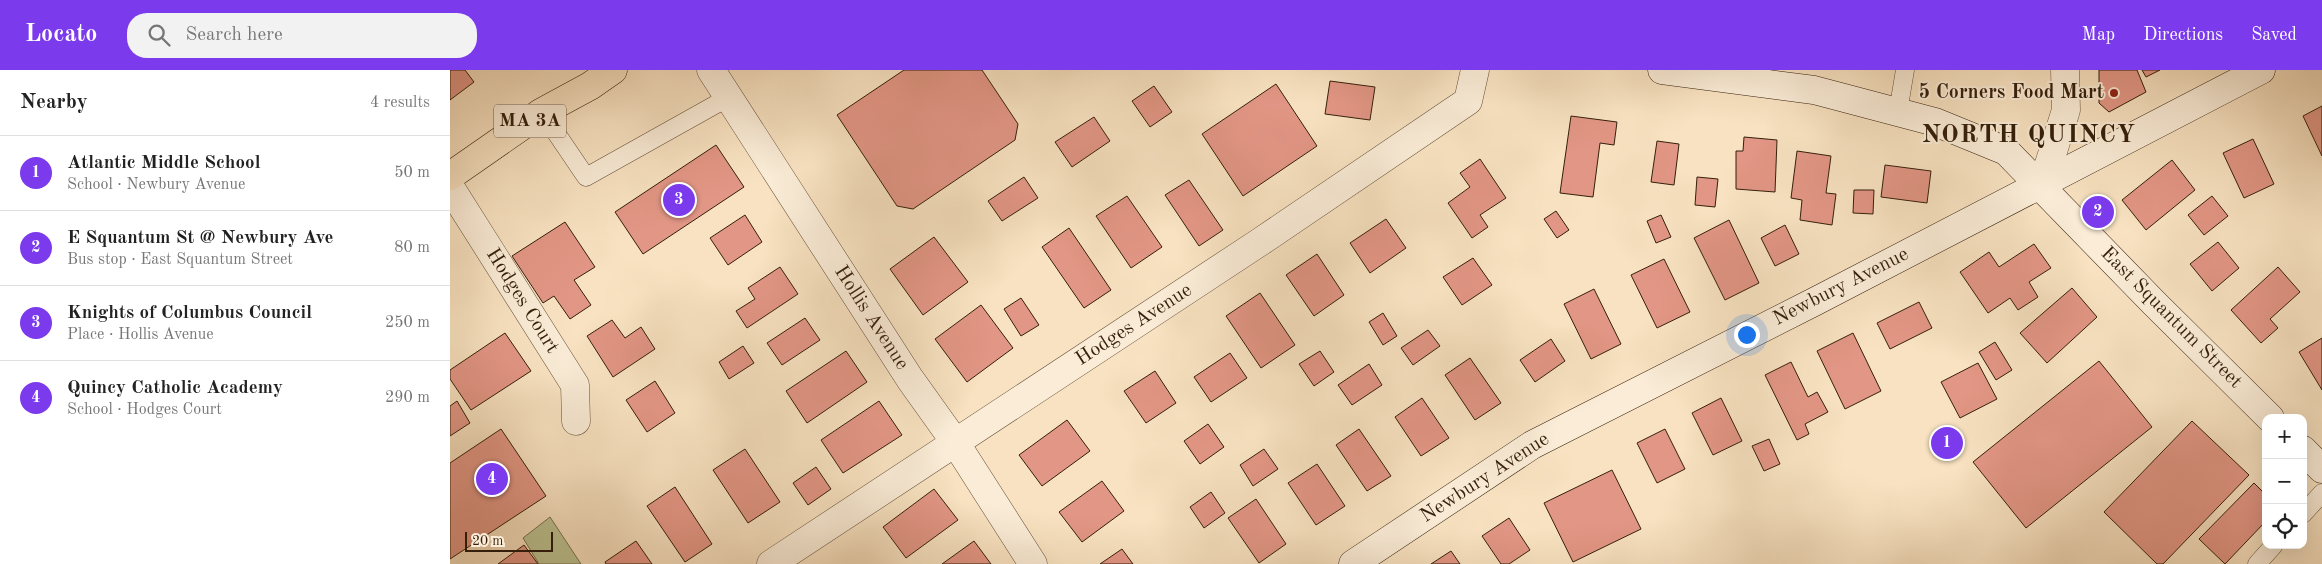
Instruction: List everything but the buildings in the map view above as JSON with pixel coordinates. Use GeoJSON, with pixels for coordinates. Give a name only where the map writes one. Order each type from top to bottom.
{"type":"FeatureCollection","features":[{"type":"Feature","properties":{"kind":"main road","name":"MA 3A"},"geometry":{"type":"LineString","coordinates":[[450,176],[542,112],[590,86],[613,70]]}},
{"type":"Feature","properties":{"kind":"street","name":"Hollis Avenue"},"geometry":{"type":"LineString","coordinates":[[711,70],[918,391],[955,442],[1033,564]]}},
{"type":"Feature","properties":{"kind":"street","name":"Hodges Avenue"},"geometry":{"type":"LineString","coordinates":[[771,564],[1260,242],[1468,101],[1475,70]]}},
{"type":"Feature","properties":{"kind":"street","name":"East Squantum Street"},"geometry":{"type":"LineString","coordinates":[[1662,70],[1706,73],[1814,90],[1934,122],[2006,151],[2266,414]]}},
{"type":"Feature","properties":{"kind":"street"},"geometry":{"type":"LineString","coordinates":[[2038,185],[2049,164],[2066,110],[2065,70]]}},
{"type":"Feature","properties":{"kind":"street","name":"Newbury Avenue"},"geometry":{"type":"LineString","coordinates":[[1353,564],[1532,445],[2261,70]]}},
{"type":"Feature","properties":{"kind":"street","name":"Hodges Court"},"geometry":{"type":"LineString","coordinates":[[450,188],[575,385],[576,421]]}},
{"type":"Feature","properties":{"kind":"street"},"geometry":{"type":"LineString","coordinates":[[2307,454],[2322,469]]}},
{"type":"Feature","properties":{"kind":"lane"},"geometry":{"type":"LineString","coordinates":[[1898,112],[1905,70]]}},
{"type":"Feature","properties":{"kind":"lane"},"geometry":{"type":"LineString","coordinates":[[542,112],[586,177],[728,97]]}},
{"type":"Feature","properties":{"kind":"lane"},"geometry":{"type":"LineString","coordinates":[[2307,510],[2322,493]]}},
{"type":"Feature","properties":{"kind":"lane"},"geometry":{"type":"LineString","coordinates":[[2257,564],[2270,549]]}},
{"type":"Feature","properties":{"kind":"green space"},"geometry":{"type":"Polygon","coordinates":[[[550,517],[581,564],[539,564],[523,538],[550,517]]]}},
{"type":"Feature","properties":{"kind":"place","name":"5 Corners Food Mart"},"geometry":{"type":"Point","coordinates":[2114,93]}},
{"type":"Feature","properties":{"kind":"place","name":"Knights of Columbus Council"},"geometry":{"type":"Point","coordinates":[679,200]}},
{"type":"Feature","properties":{"kind":"place","name":"E Squantum St @ Newbury Ave"},"geometry":{"type":"Point","coordinates":[2098,212]}},
{"type":"Feature","properties":{"kind":"place","name":"Atlantic Middle School"},"geometry":{"type":"Point","coordinates":[1947,443]}},
{"type":"Feature","properties":{"kind":"place","name":"Quincy Catholic Academy"},"geometry":{"type":"Point","coordinates":[492,479]}},
{"type":"Feature","properties":{"kind":"district","name":"NORTH QUINCY"},"geometry":{"type":"Point","coordinates":[2029,135]}}]}
